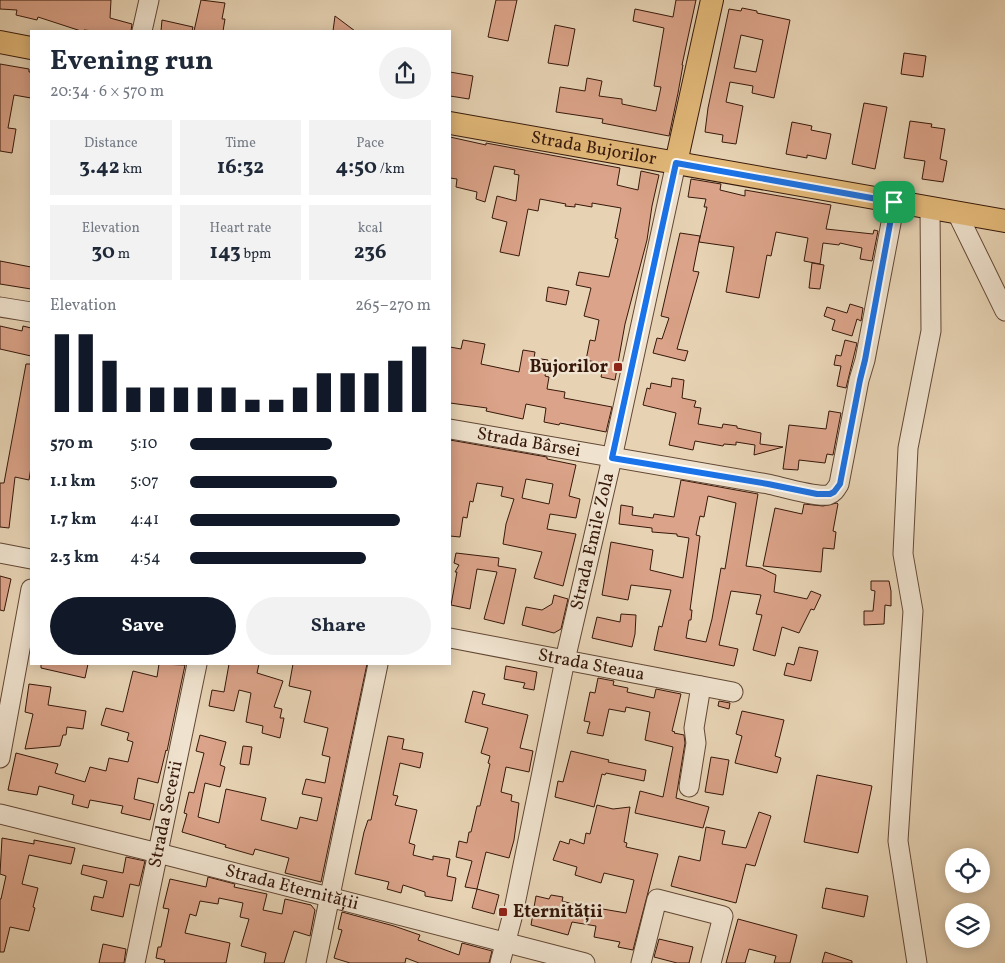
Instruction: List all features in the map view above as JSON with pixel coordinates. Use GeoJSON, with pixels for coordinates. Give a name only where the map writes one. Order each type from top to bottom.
{"type":"FeatureCollection","features":[{"type":"Feature","properties":{"kind":"main road","name":"Strada Emile Zola"},"geometry":{"type":"LineString","coordinates":[[676,163],[712,0]]}},
{"type":"Feature","properties":{"kind":"main road"},"geometry":{"type":"LineString","coordinates":[[0,42],[30,48]]}},
{"type":"Feature","properties":{"kind":"main road","name":"Strada Bujorilor"},"geometry":{"type":"LineString","coordinates":[[451,122],[894,202],[1005,220]]}},
{"type":"Feature","properties":{"kind":"street"},"geometry":{"type":"LineString","coordinates":[[142,30],[149,0]]}},
{"type":"Feature","properties":{"kind":"street","name":"Strada Emile Zola"},"geometry":{"type":"LineString","coordinates":[[500,963],[513,914],[565,660],[612,458],[676,163]]}},
{"type":"Feature","properties":{"kind":"street","name":"Strada Bârsei"},"geometry":{"type":"LineString","coordinates":[[451,429],[817,494],[830,494],[834,492],[840,484],[894,202]]}},
{"type":"Feature","properties":{"kind":"street"},"geometry":{"type":"LineString","coordinates":[[917,963],[898,841],[913,611],[903,554],[908,448],[931,331],[930,208]]}},
{"type":"Feature","properties":{"kind":"street"},"geometry":{"type":"LineString","coordinates":[[957,212],[1005,311]]}},
{"type":"Feature","properties":{"kind":"street"},"geometry":{"type":"LineString","coordinates":[[0,307],[30,312]]}},
{"type":"Feature","properties":{"kind":"street"},"geometry":{"type":"LineString","coordinates":[[0,553],[30,559]]}},
{"type":"Feature","properties":{"kind":"street"},"geometry":{"type":"LineString","coordinates":[[0,758],[30,594]]}},
{"type":"Feature","properties":{"kind":"street","name":"Strada Steaua"},"geometry":{"type":"LineString","coordinates":[[451,638],[733,692]]}},
{"type":"Feature","properties":{"kind":"street","name":"Strada Secerii"},"geometry":{"type":"LineString","coordinates":[[135,963],[197,665]]}},
{"type":"Feature","properties":{"kind":"street"},"geometry":{"type":"LineString","coordinates":[[316,963],[378,665]]}},
{"type":"Feature","properties":{"kind":"street"},"geometry":{"type":"LineString","coordinates":[[689,787],[696,743],[694,728],[701,686]]}},
{"type":"Feature","properties":{"kind":"street","name":"Strada Eternității"},"geometry":{"type":"LineString","coordinates":[[0,814],[584,963]]}},
{"type":"Feature","properties":{"kind":"street"},"geometry":{"type":"LineString","coordinates":[[641,963],[657,899],[723,916],[711,963]]}},
{"type":"Feature","properties":{"kind":"building"},"geometry":{"type":"Polygon","coordinates":[[[0,0],[111,0],[110,18],[132,24],[131,30],[78,30],[38,17],[37,20],[16,15],[17,10],[0,9],[0,0]]]}},
{"type":"Feature","properties":{"kind":"building"},"geometry":{"type":"Polygon","coordinates":[[[201,0],[225,3],[222,19],[225,19],[223,30],[194,30],[201,0]]]}},
{"type":"Feature","properties":{"kind":"building"},"geometry":{"type":"Polygon","coordinates":[[[496,0],[517,0],[508,41],[488,37],[496,0]]]}},
{"type":"Feature","properties":{"kind":"building"},"geometry":{"type":"Polygon","coordinates":[[[676,0],[696,0],[669,136],[602,123],[603,119],[556,112],[560,87],[585,91],[587,78],[602,81],[599,96],[622,99],[622,104],[656,111],[661,87],[654,86],[664,28],[633,21],[635,9],[673,17],[676,0]]]}},
{"type":"Feature","properties":{"kind":"building"},"geometry":{"type":"Polygon","coordinates":[[[742,8],[790,20],[774,98],[752,93],[753,86],[730,82],[726,102],[743,106],[736,144],[722,142],[723,135],[705,132],[708,108],[729,9],[741,11],[742,8]],[[741,35],[734,68],[756,72],[763,40],[741,35]]]}},
{"type":"Feature","properties":{"kind":"building"},"geometry":{"type":"Polygon","coordinates":[[[335,16],[354,30],[333,30],[335,16]]]}},
{"type":"Feature","properties":{"kind":"building"},"geometry":{"type":"Polygon","coordinates":[[[162,20],[193,27],[192,30],[161,30],[162,20]]]}},
{"type":"Feature","properties":{"kind":"building"},"geometry":{"type":"Polygon","coordinates":[[[555,25],[575,29],[568,66],[548,63],[555,25]]]}},
{"type":"Feature","properties":{"kind":"building"},"geometry":{"type":"Polygon","coordinates":[[[904,53],[926,56],[923,77],[901,74],[904,53]]]}},
{"type":"Feature","properties":{"kind":"building"},"geometry":{"type":"Polygon","coordinates":[[[0,64],[29,69],[30,98],[14,95],[8,128],[16,129],[12,153],[0,151],[0,64]]]}},
{"type":"Feature","properties":{"kind":"building"},"geometry":{"type":"Polygon","coordinates":[[[451,72],[473,76],[469,99],[451,96],[451,72]]]}},
{"type":"Feature","properties":{"kind":"building"},"geometry":{"type":"Polygon","coordinates":[[[864,103],[887,107],[875,169],[852,164],[864,103]]]}},
{"type":"Feature","properties":{"kind":"building"},"geometry":{"type":"Polygon","coordinates":[[[910,121],[932,124],[931,127],[945,129],[940,159],[947,161],[943,182],[922,179],[925,161],[904,158],[910,121]]]}},
{"type":"Feature","properties":{"kind":"building"},"geometry":{"type":"Polygon","coordinates":[[[792,122],[812,126],[811,130],[831,134],[826,159],[807,155],[807,158],[786,154],[792,122]]]}},
{"type":"Feature","properties":{"kind":"building"},"geometry":{"type":"Polygon","coordinates":[[[451,137],[620,168],[617,185],[638,190],[641,171],[659,175],[647,240],[625,324],[615,380],[601,377],[604,364],[586,360],[590,340],[595,341],[599,320],[584,316],[591,288],[576,285],[579,272],[609,277],[618,239],[615,238],[621,208],[592,203],[592,207],[575,204],[575,207],[565,206],[566,204],[540,199],[538,211],[528,209],[519,256],[500,252],[507,222],[492,218],[497,196],[516,201],[519,175],[514,174],[515,170],[494,166],[485,202],[476,199],[477,192],[456,187],[457,179],[451,178],[451,137]]]}},
{"type":"Feature","properties":{"kind":"building"},"geometry":{"type":"Polygon","coordinates":[[[691,179],[721,184],[720,190],[745,196],[745,190],[831,205],[826,229],[873,234],[874,230],[878,231],[872,261],[860,259],[862,248],[840,243],[839,245],[823,243],[820,264],[804,261],[808,238],[776,232],[771,256],[767,255],[759,298],[726,292],[734,247],[699,242],[707,207],[704,207],[706,199],[688,197],[691,179]]]}},
{"type":"Feature","properties":{"kind":"building"},"geometry":{"type":"Polygon","coordinates":[[[680,233],[700,236],[693,271],[699,272],[677,349],[688,351],[685,361],[653,353],[657,338],[662,339],[669,318],[661,316],[680,233]]]}},
{"type":"Feature","properties":{"kind":"building"},"geometry":{"type":"Polygon","coordinates":[[[0,261],[30,267],[30,289],[0,284],[0,261]]]}},
{"type":"Feature","properties":{"kind":"building"},"geometry":{"type":"Polygon","coordinates":[[[812,263],[824,265],[820,289],[809,288],[812,263]]]}},
{"type":"Feature","properties":{"kind":"building"},"geometry":{"type":"Polygon","coordinates":[[[548,287],[569,291],[566,305],[546,301],[548,287]]]}},
{"type":"Feature","properties":{"kind":"building"},"geometry":{"type":"Polygon","coordinates":[[[850,304],[863,308],[861,321],[857,319],[852,336],[832,330],[835,320],[824,316],[827,307],[847,313],[850,304]]]}},
{"type":"Feature","properties":{"kind":"building"},"geometry":{"type":"Polygon","coordinates":[[[0,326],[22,331],[23,326],[30,328],[30,356],[0,349],[0,326]]]}},
{"type":"Feature","properties":{"kind":"building"},"geometry":{"type":"Polygon","coordinates":[[[463,340],[485,344],[481,364],[519,372],[523,350],[535,352],[534,358],[548,360],[545,376],[549,377],[547,389],[565,392],[564,398],[612,407],[606,432],[560,423],[559,425],[544,422],[546,408],[526,404],[523,419],[486,411],[487,408],[451,403],[451,347],[461,349],[463,340]]]}},
{"type":"Feature","properties":{"kind":"building"},"geometry":{"type":"Polygon","coordinates":[[[845,340],[857,343],[846,388],[837,386],[841,366],[834,365],[836,355],[841,356],[845,340]]]}},
{"type":"Feature","properties":{"kind":"building"},"geometry":{"type":"Polygon","coordinates":[[[26,364],[30,364],[30,474],[29,480],[15,477],[9,528],[0,527],[0,483],[4,483],[26,364]]]}},
{"type":"Feature","properties":{"kind":"building"},"geometry":{"type":"Polygon","coordinates":[[[672,378],[684,380],[682,398],[696,401],[694,407],[701,408],[698,424],[722,428],[723,424],[737,426],[737,428],[761,433],[760,444],[783,447],[754,455],[755,445],[736,442],[736,445],[724,444],[723,446],[695,441],[693,450],[669,445],[676,413],[643,405],[647,388],[650,389],[651,383],[671,387],[672,378]]]}},
{"type":"Feature","properties":{"kind":"building"},"geometry":{"type":"Polygon","coordinates":[[[829,411],[841,413],[833,455],[827,454],[825,463],[799,460],[798,470],[783,469],[789,425],[826,429],[829,411]]]}},
{"type":"Feature","properties":{"kind":"building"},"geometry":{"type":"Polygon","coordinates":[[[451,440],[547,457],[547,459],[576,465],[569,496],[580,499],[576,518],[550,514],[547,529],[576,534],[563,586],[534,578],[542,552],[503,544],[506,524],[514,499],[501,496],[503,487],[477,483],[473,502],[470,501],[467,518],[463,517],[460,537],[451,536],[451,440]],[[526,479],[522,498],[549,504],[553,484],[526,479]]]}},
{"type":"Feature","properties":{"kind":"building"},"geometry":{"type":"Polygon","coordinates":[[[681,480],[758,494],[746,566],[761,568],[776,575],[774,592],[807,599],[811,591],[821,595],[814,610],[811,609],[799,633],[782,627],[775,656],[753,650],[762,615],[756,614],[761,595],[731,591],[719,645],[738,649],[734,666],[654,650],[659,626],[662,627],[671,590],[631,585],[628,600],[602,595],[611,542],[653,550],[650,570],[683,578],[689,538],[677,536],[677,534],[652,532],[652,528],[619,524],[621,505],[633,507],[632,515],[653,518],[654,514],[674,517],[681,480]],[[708,496],[704,517],[700,516],[696,535],[700,536],[690,610],[692,610],[691,620],[689,620],[686,638],[706,642],[721,568],[725,569],[736,503],[708,496]]]}},
{"type":"Feature","properties":{"kind":"building"},"geometry":{"type":"Polygon","coordinates":[[[837,503],[833,531],[836,532],[834,549],[823,548],[821,572],[763,566],[775,508],[802,514],[804,504],[823,506],[837,503]]]}},
{"type":"Feature","properties":{"kind":"building"},"geometry":{"type":"Polygon","coordinates":[[[456,553],[499,558],[498,566],[516,569],[504,624],[484,619],[497,572],[477,569],[470,609],[451,605],[457,572],[455,572],[459,565],[454,563],[456,553]]]}},
{"type":"Feature","properties":{"kind":"building"},"geometry":{"type":"Polygon","coordinates":[[[0,576],[11,579],[4,611],[0,610],[0,576]]]}},
{"type":"Feature","properties":{"kind":"building"},"geometry":{"type":"Polygon","coordinates":[[[871,581],[889,581],[891,606],[885,605],[884,624],[864,625],[864,611],[873,611],[875,591],[871,590],[871,581]]]}},
{"type":"Feature","properties":{"kind":"building"},"geometry":{"type":"Polygon","coordinates":[[[554,595],[568,599],[561,629],[554,633],[522,625],[526,607],[542,610],[552,604],[554,595]]]}},
{"type":"Feature","properties":{"kind":"building"},"geometry":{"type":"Polygon","coordinates":[[[621,614],[636,615],[632,647],[592,638],[597,617],[620,622],[621,614]]]}},
{"type":"Feature","properties":{"kind":"building"},"geometry":{"type":"Polygon","coordinates":[[[799,647],[818,651],[811,681],[784,675],[787,663],[794,665],[799,647]]]}},
{"type":"Feature","properties":{"kind":"building"},"geometry":{"type":"Polygon","coordinates":[[[41,665],[88,665],[85,678],[41,668],[41,665]]]}},
{"type":"Feature","properties":{"kind":"building"},"geometry":{"type":"Polygon","coordinates":[[[159,665],[185,665],[167,751],[158,783],[138,778],[134,799],[154,804],[150,820],[121,813],[123,806],[90,800],[88,808],[72,804],[74,795],[39,786],[37,795],[8,790],[16,753],[58,764],[55,773],[85,782],[90,767],[106,771],[109,758],[128,762],[133,742],[127,740],[129,733],[101,725],[106,708],[123,712],[133,671],[157,677],[159,665]]]}},
{"type":"Feature","properties":{"kind":"building"},"geometry":{"type":"Polygon","coordinates":[[[229,665],[259,665],[257,673],[283,681],[274,707],[282,709],[280,718],[284,718],[280,738],[262,733],[263,726],[246,722],[251,693],[239,690],[234,711],[209,706],[212,690],[224,692],[229,665]]]}},
{"type":"Feature","properties":{"kind":"building"},"geometry":{"type":"Polygon","coordinates":[[[293,665],[367,665],[321,882],[285,873],[289,858],[255,849],[253,855],[182,832],[187,814],[184,813],[189,792],[194,793],[204,753],[196,751],[200,735],[226,742],[220,765],[225,767],[220,787],[205,783],[198,817],[219,823],[226,789],[266,798],[261,820],[297,829],[300,817],[317,821],[322,798],[302,794],[306,779],[325,783],[330,757],[322,755],[328,728],[304,722],[311,691],[289,686],[293,665]]]}},
{"type":"Feature","properties":{"kind":"building"},"geometry":{"type":"Polygon","coordinates":[[[506,666],[537,672],[534,690],[523,688],[525,683],[504,679],[506,666]]]}},
{"type":"Feature","properties":{"kind":"building"},"geometry":{"type":"Polygon","coordinates":[[[598,678],[614,681],[613,685],[628,688],[627,692],[654,698],[656,689],[681,694],[672,731],[684,735],[685,743],[676,798],[709,807],[703,828],[635,813],[640,791],[663,797],[673,747],[645,740],[650,712],[626,707],[625,712],[609,709],[603,736],[587,733],[590,722],[584,721],[590,692],[595,693],[598,678]]]}},
{"type":"Feature","properties":{"kind":"building"},"geometry":{"type":"Polygon","coordinates":[[[29,684],[51,687],[48,705],[86,711],[83,729],[67,727],[66,735],[63,735],[60,746],[25,749],[33,714],[25,712],[29,684]]]}},
{"type":"Feature","properties":{"kind":"building"},"geometry":{"type":"Polygon","coordinates":[[[473,691],[485,694],[482,704],[528,715],[520,748],[533,751],[529,772],[506,767],[501,792],[512,795],[511,801],[519,803],[514,840],[509,858],[486,852],[477,889],[465,887],[472,861],[456,857],[459,841],[467,843],[477,806],[480,806],[490,764],[488,763],[490,756],[481,753],[488,728],[465,722],[473,691]]]}},
{"type":"Feature","properties":{"kind":"building"},"geometry":{"type":"Polygon","coordinates":[[[719,701],[730,703],[729,709],[718,706],[719,701]]]}},
{"type":"Feature","properties":{"kind":"building"},"geometry":{"type":"Polygon","coordinates":[[[742,711],[784,720],[775,756],[781,758],[777,773],[735,763],[742,736],[736,734],[742,711]]]}},
{"type":"Feature","properties":{"kind":"building"},"geometry":{"type":"Polygon","coordinates":[[[388,736],[404,739],[402,749],[423,753],[420,768],[400,763],[393,795],[398,796],[395,805],[417,810],[409,843],[415,845],[413,855],[433,860],[433,856],[450,859],[447,876],[456,878],[452,901],[425,896],[425,892],[403,885],[401,893],[387,889],[389,882],[355,874],[364,832],[368,820],[371,820],[388,736]]]}},
{"type":"Feature","properties":{"kind":"building"},"geometry":{"type":"Polygon","coordinates":[[[243,746],[252,747],[249,765],[240,764],[243,746]]]}},
{"type":"Feature","properties":{"kind":"building"},"geometry":{"type":"Polygon","coordinates":[[[571,751],[609,760],[608,762],[646,770],[644,781],[606,773],[605,775],[602,774],[594,807],[555,797],[558,781],[563,782],[571,751]]]}},
{"type":"Feature","properties":{"kind":"building"},"geometry":{"type":"Polygon","coordinates":[[[711,757],[729,760],[723,795],[705,792],[711,757]]]}},
{"type":"Feature","properties":{"kind":"building"},"geometry":{"type":"Polygon","coordinates":[[[817,775],[872,786],[858,853],[804,842],[817,775]]]}},
{"type":"Feature","properties":{"kind":"building"},"geometry":{"type":"Polygon","coordinates":[[[597,805],[613,809],[630,807],[624,842],[627,843],[626,847],[658,854],[633,950],[618,947],[620,942],[594,937],[596,926],[572,922],[568,935],[531,925],[536,896],[549,899],[551,895],[563,897],[562,901],[584,907],[626,913],[634,880],[604,873],[601,883],[575,875],[577,867],[553,860],[560,841],[569,844],[570,839],[584,844],[586,833],[590,834],[597,805]]]}},
{"type":"Feature","properties":{"kind":"building"},"geometry":{"type":"Polygon","coordinates":[[[759,812],[771,816],[755,866],[746,864],[736,903],[671,886],[679,856],[700,861],[706,827],[725,831],[722,844],[746,848],[759,812]]]}},
{"type":"Feature","properties":{"kind":"building"},"geometry":{"type":"Polygon","coordinates":[[[2,838],[34,844],[34,840],[75,848],[71,864],[29,855],[22,884],[38,888],[29,931],[10,927],[4,952],[0,952],[0,899],[6,876],[0,874],[2,838]]]}},
{"type":"Feature","properties":{"kind":"building"},"geometry":{"type":"Polygon","coordinates":[[[126,857],[145,861],[139,886],[130,884],[123,917],[91,910],[94,896],[103,898],[107,881],[81,874],[83,865],[123,873],[126,857]]]}},
{"type":"Feature","properties":{"kind":"building"},"geometry":{"type":"Polygon","coordinates":[[[208,877],[235,884],[234,887],[267,894],[263,910],[282,914],[285,899],[311,905],[315,910],[310,936],[294,931],[284,963],[264,963],[266,953],[241,946],[249,919],[240,917],[243,903],[219,898],[218,904],[200,901],[196,916],[190,914],[185,933],[230,943],[226,963],[164,963],[165,960],[156,958],[158,947],[161,947],[169,909],[163,908],[170,879],[206,887],[208,877]]]}},
{"type":"Feature","properties":{"kind":"building"},"geometry":{"type":"Polygon","coordinates":[[[826,888],[868,896],[864,917],[822,908],[826,888]]]}},
{"type":"Feature","properties":{"kind":"building"},"geometry":{"type":"Polygon","coordinates":[[[477,889],[499,895],[494,914],[472,908],[477,889]]]}},
{"type":"Feature","properties":{"kind":"building"},"geometry":{"type":"Polygon","coordinates":[[[342,912],[420,935],[418,940],[459,955],[462,943],[492,951],[489,963],[419,963],[406,958],[405,963],[350,963],[334,958],[342,930],[338,929],[342,912]]]}},
{"type":"Feature","properties":{"kind":"building"},"geometry":{"type":"Polygon","coordinates":[[[738,919],[797,935],[790,963],[774,963],[776,956],[749,949],[745,963],[726,963],[738,919]]]}},
{"type":"Feature","properties":{"kind":"building"},"geometry":{"type":"Polygon","coordinates":[[[659,939],[693,947],[689,963],[677,963],[654,957],[659,939]]]}},
{"type":"Feature","properties":{"kind":"building"},"geometry":{"type":"Polygon","coordinates":[[[103,944],[126,949],[124,963],[99,963],[103,944]]]}},
{"type":"Feature","properties":{"kind":"building"},"geometry":{"type":"Polygon","coordinates":[[[825,952],[852,961],[852,963],[822,963],[825,952]]]}},
{"type":"Feature","properties":{"kind":"place","name":"Bujorilor"},"geometry":{"type":"Point","coordinates":[618,367]}},
{"type":"Feature","properties":{"kind":"place","name":"Eternității"},"geometry":{"type":"Point","coordinates":[503,912]}},
{"type":"Feature","properties":{"kind":"route"},"geometry":{"type":"LineString","coordinates":[[676,163],[894,202],[840,484],[834,492],[825,495],[817,494],[612,458],[676,163]]}}]}
